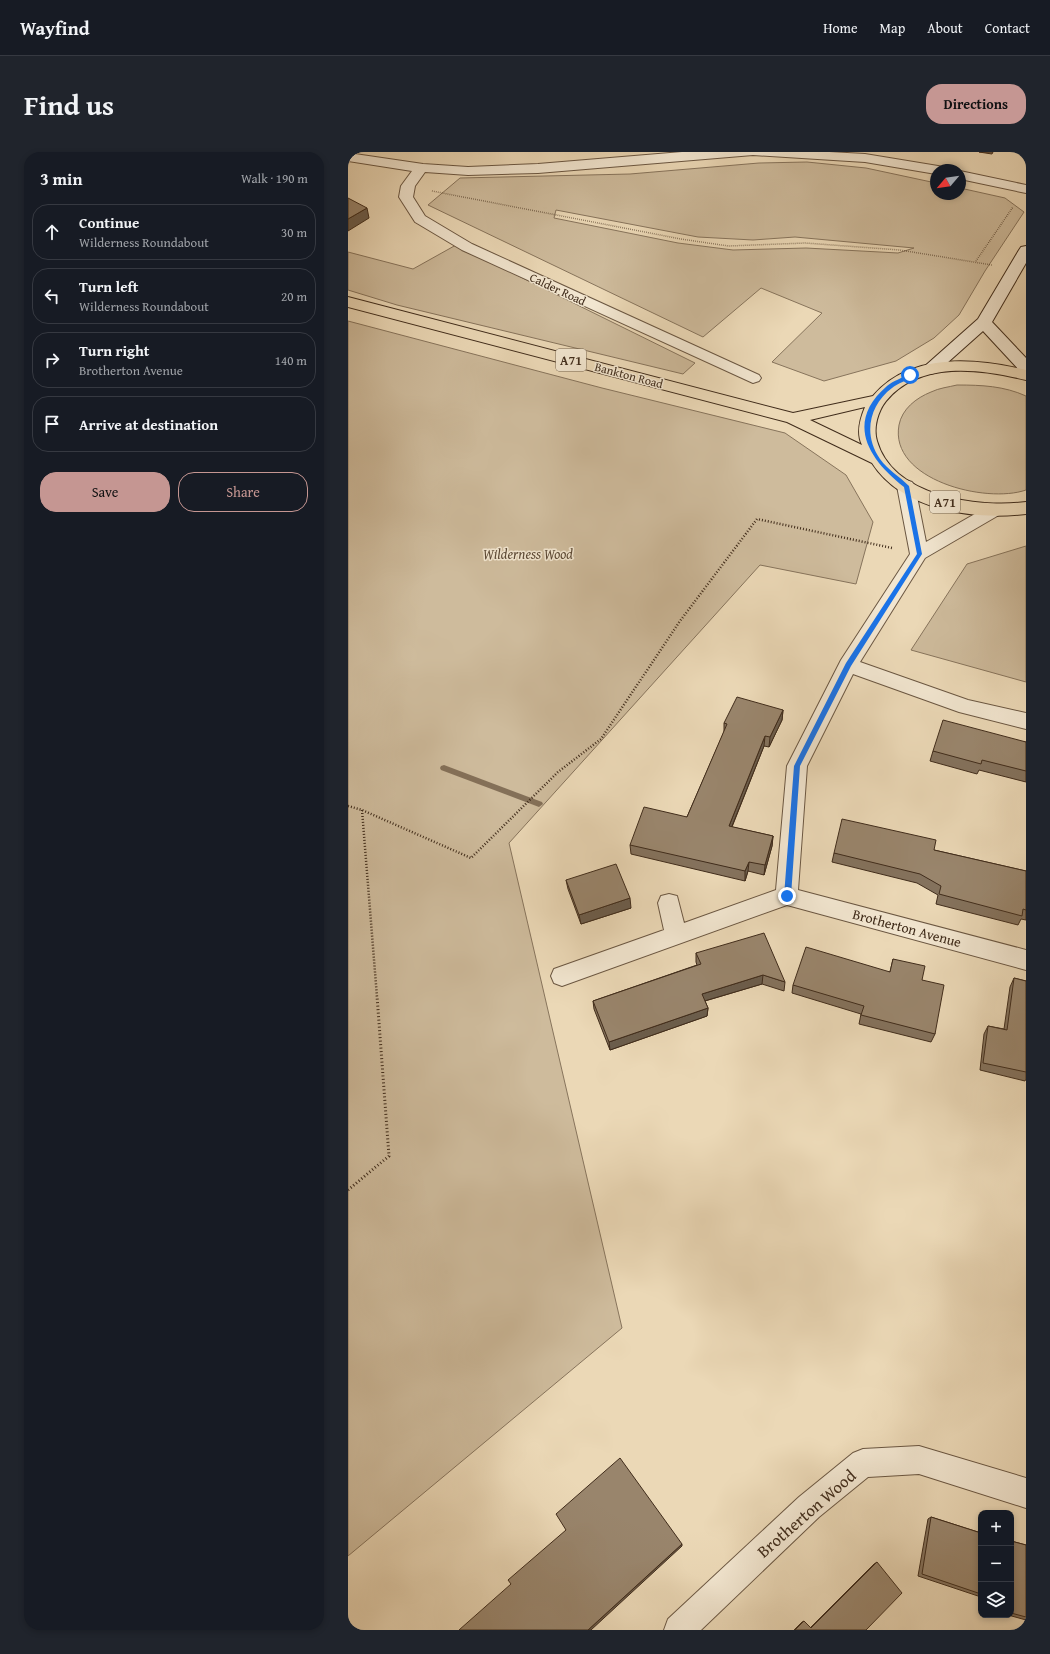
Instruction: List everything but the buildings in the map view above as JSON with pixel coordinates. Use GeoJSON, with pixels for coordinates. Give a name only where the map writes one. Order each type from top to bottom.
{"type":"FeatureCollection","features":[{"type":"Feature","properties":{"kind":"main road","name":"Bankton Road"},"geometry":{"type":"LineString","coordinates":[[348,302],[793,418],[877,458]]}},
{"type":"Feature","properties":{"kind":"main road","name":"A71"},"geometry":{"type":"LineString","coordinates":[[1026,376],[1001,368],[965,365],[931,369],[909,376],[890,387],[876,400],[868,418],[868,438],[877,458],[889,473],[906,486],[932,499],[962,507],[993,511],[1026,508]]}},
{"type":"Feature","properties":{"kind":"main road","name":"Bankton Road"},"geometry":{"type":"LineString","coordinates":[[793,418],[876,400]]}},
{"type":"Feature","properties":{"kind":"street"},"geometry":{"type":"LineString","coordinates":[[348,157],[421,168],[468,171],[563,168],[697,154],[749,152]]}},
{"type":"Feature","properties":{"kind":"street"},"geometry":{"type":"LineString","coordinates":[[757,152],[865,158],[930,169]]}},
{"type":"Feature","properties":{"kind":"street"},"geometry":{"type":"LineString","coordinates":[[408,186],[421,168]]}},
{"type":"Feature","properties":{"kind":"street"},"geometry":{"type":"LineString","coordinates":[[966,176],[1025,189]]}},
{"type":"Feature","properties":{"kind":"street","name":"Calder Road"},"geometry":{"type":"LineString","coordinates":[[408,186],[406,197],[420,219],[467,247],[753,378]]}},
{"type":"Feature","properties":{"kind":"street"},"geometry":{"type":"LineString","coordinates":[[931,369],[984,322],[1026,250]]}},
{"type":"Feature","properties":{"kind":"street"},"geometry":{"type":"LineString","coordinates":[[984,322],[1026,368]]}},
{"type":"Feature","properties":{"kind":"street"},"geometry":{"type":"LineString","coordinates":[[906,486],[920,554]]}},
{"type":"Feature","properties":{"kind":"street"},"geometry":{"type":"LineString","coordinates":[[562,976],[787,896],[797,766],[848,665],[920,554],[993,511]]}},
{"type":"Feature","properties":{"kind":"street"},"geometry":{"type":"LineString","coordinates":[[848,665],[966,707],[1026,721]]}},
{"type":"Feature","properties":{"kind":"street","name":"Brotherton Avenue"},"geometry":{"type":"LineString","coordinates":[[787,896],[1026,960]]}},
{"type":"Feature","properties":{"kind":"street"},"geometry":{"type":"LineString","coordinates":[[669,903],[676,936]]}},
{"type":"Feature","properties":{"kind":"street","name":"Brotherton Wood"},"geometry":{"type":"LineString","coordinates":[[679,1630],[809,1507],[863,1463],[919,1460],[1026,1493]]}},
{"type":"Feature","properties":{"kind":"path"},"geometry":{"type":"LineString","coordinates":[[408,186],[681,239],[728,246],[804,243],[900,250],[976,261],[995,266]]}},
{"type":"Feature","properties":{"kind":"path"},"geometry":{"type":"LineString","coordinates":[[976,261],[1025,189]]}},
{"type":"Feature","properties":{"kind":"path"},"geometry":{"type":"LineString","coordinates":[[348,806],[362,810],[471,858],[558,772],[601,739],[680,621],[757,519],[920,554]]}},
{"type":"Feature","properties":{"kind":"path"},"geometry":{"type":"LineString","coordinates":[[348,1190],[389,1156],[362,810]]}},
{"type":"Feature","properties":{"kind":"green space"},"geometry":{"type":"Polygon","coordinates":[[[807,162],[866,168],[930,182],[930,200],[966,200],[966,189],[1005,198],[1024,212],[985,271],[959,315],[934,338],[896,361],[824,381],[772,362],[822,313],[761,288],[703,337],[428,205],[460,178],[630,174],[759,163],[807,162]],[[556,210],[554,218],[678,243],[733,250],[806,248],[898,253],[914,248],[795,237],[753,240],[698,237],[556,210]]]}},
{"type":"Feature","properties":{"kind":"green space"},"geometry":{"type":"Polygon","coordinates":[[[456,245],[695,363],[683,374],[397,305],[348,290],[348,252],[413,269],[456,245]]]}},
{"type":"Feature","properties":{"kind":"green space","name":"Wilderness Wood"},"geometry":{"type":"Polygon","coordinates":[[[348,321],[602,388],[785,433],[846,475],[873,522],[856,584],[760,565],[509,843],[622,1328],[348,1556],[348,321]]]}},
{"type":"Feature","properties":{"kind":"green space"},"geometry":{"type":"Polygon","coordinates":[[[957,385],[993,387],[1009,390],[1026,396],[1026,490],[1009,493],[988,493],[966,490],[944,483],[924,473],[909,460],[900,444],[899,425],[906,409],[925,394],[957,385]]]}},
{"type":"Feature","properties":{"kind":"green space"},"geometry":{"type":"Polygon","coordinates":[[[1026,546],[1026,682],[911,650],[967,564],[1026,546]]]}},
{"type":"Feature","properties":{"kind":"waterway"},"geometry":{"type":"LineString","coordinates":[[444,768],[539,804]]}},
{"type":"Feature","properties":{"kind":"route"},"geometry":{"type":"LineString","coordinates":[[787,896],[797,766],[848,665],[920,554],[906,486],[889,473],[877,458],[868,438],[868,418],[876,400],[890,387],[910,375]]}}]}
